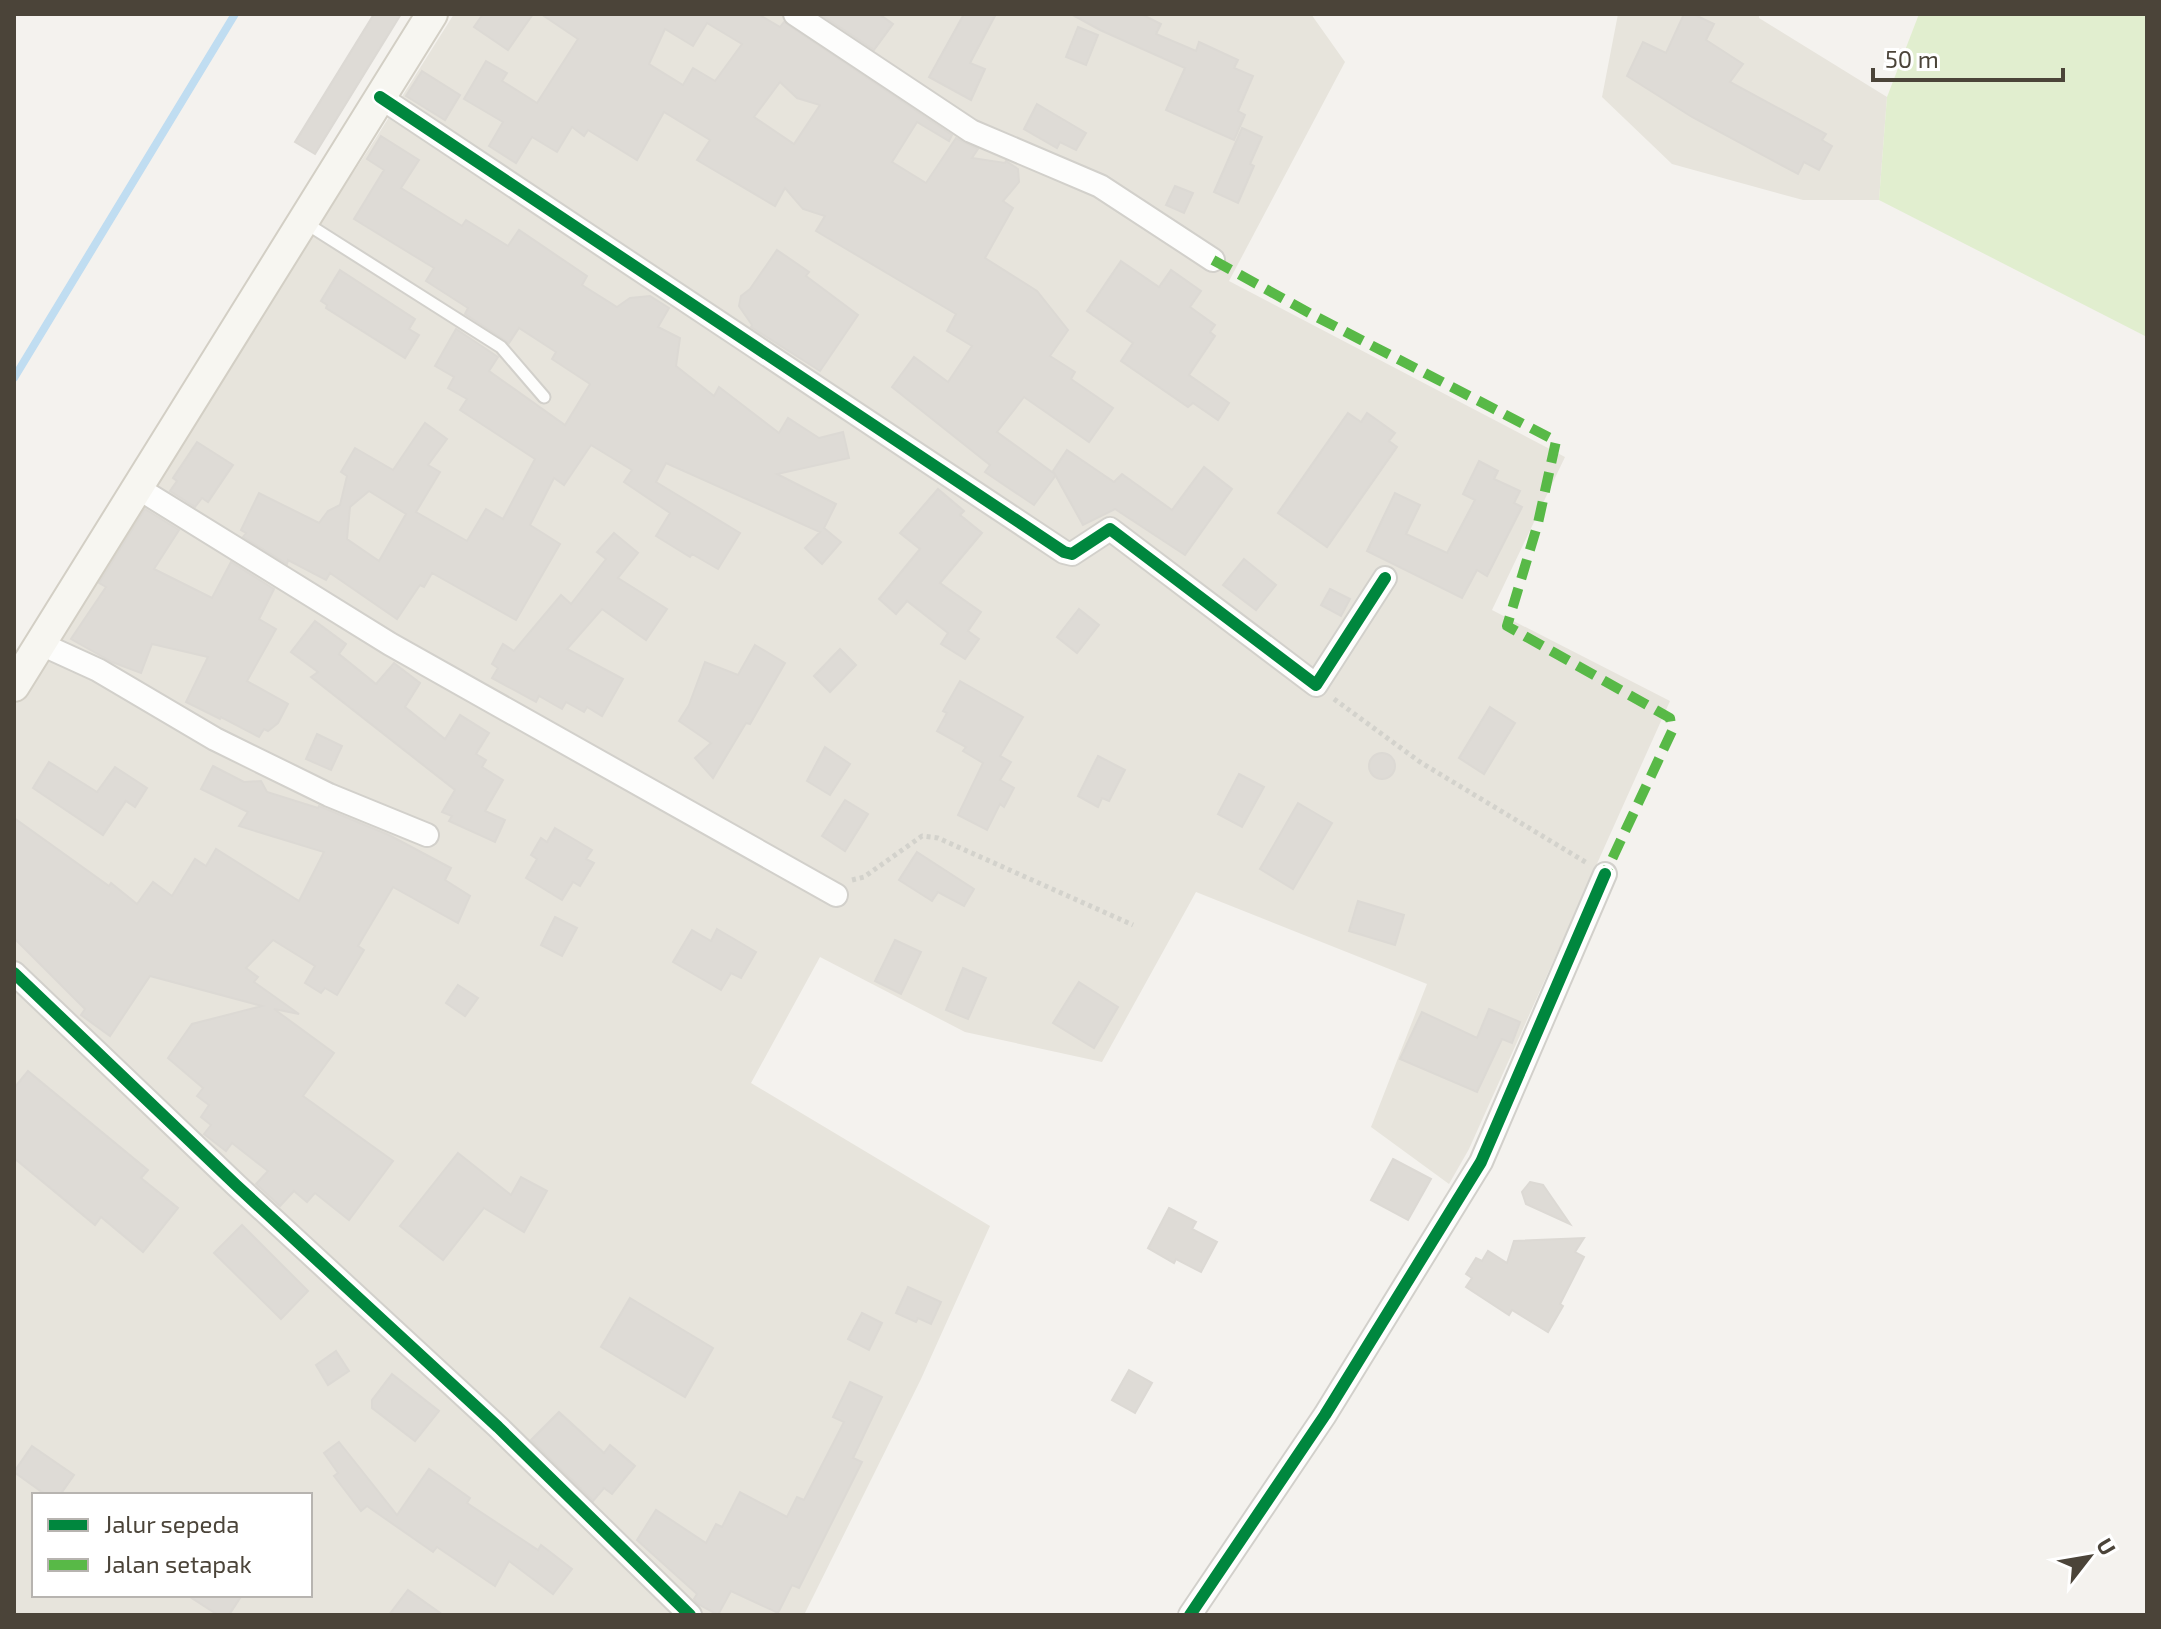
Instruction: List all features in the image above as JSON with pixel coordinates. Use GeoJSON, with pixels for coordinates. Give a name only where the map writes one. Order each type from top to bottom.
{"type":"FeatureCollection","features":[{"type":"Feature","properties":{"kind":"main road"},"geometry":{"type":"LineString","coordinates":[[14,686],[432,14]]}},
{"type":"Feature","properties":{"kind":"street"},"geometry":{"type":"LineString","coordinates":[[795,14],[971,131],[1100,186],[1213,260]]}},
{"type":"Feature","properties":{"kind":"street"},"geometry":{"type":"LineString","coordinates":[[380,97],[1064,552],[1072,554],[1110,529],[1316,685],[1385,578]]}},
{"type":"Feature","properties":{"kind":"street"},"geometry":{"type":"LineString","coordinates":[[138,488],[390,644],[836,895]]}},
{"type":"Feature","properties":{"kind":"street"},"geometry":{"type":"LineString","coordinates":[[41,644],[98,670],[215,739],[329,795],[427,835]]}},
{"type":"Feature","properties":{"kind":"street"},"geometry":{"type":"LineString","coordinates":[[1190,1615],[1325,1415],[1481,1162],[1605,874]]}},
{"type":"Feature","properties":{"kind":"street"},"geometry":{"type":"LineString","coordinates":[[14,973],[236,1185],[498,1427],[690,1615]]}},
{"type":"Feature","properties":{"kind":"lane"},"geometry":{"type":"LineString","coordinates":[[304,221],[501,347],[544,397]]}},
{"type":"Feature","properties":{"kind":"path"},"geometry":{"type":"LineString","coordinates":[[1316,685],[1420,762],[1605,874]]}},
{"type":"Feature","properties":{"kind":"path"},"geometry":{"type":"LineString","coordinates":[[836,895],[844,881],[864,877],[922,836],[938,838],[1133,925]]}},
{"type":"Feature","properties":{"kind":"shaded area"},"geometry":{"type":"Polygon","coordinates":[[[454,14],[1311,14],[1345,62],[1229,281],[1565,457],[1492,610],[1670,701],[1469,1149],[1449,1184],[1371,1127],[1427,984],[1196,892],[1102,1062],[965,1032],[820,957],[751,1083],[990,1226],[921,1379],[804,1615],[14,1615],[14,707],[141,496],[454,14]]]}},
{"type":"Feature","properties":{"kind":"shaded area"},"geometry":{"type":"Polygon","coordinates":[[[1618,14],[1759,14],[1759,18],[1887,97],[1879,200],[1803,200],[1672,164],[1602,97],[1618,14]]]}},
{"type":"Feature","properties":{"kind":"green space"},"geometry":{"type":"Polygon","coordinates":[[[1919,14],[2147,14],[2147,337],[1879,200],[1887,97],[1919,14]]]}},
{"type":"Feature","properties":{"kind":"building"},"geometry":{"type":"Polygon","coordinates":[[[374,14],[401,14],[315,154],[295,142],[374,14]]]}},
{"type":"Feature","properties":{"kind":"building"},"geometry":{"type":"Polygon","coordinates":[[[483,14],[533,14],[508,50],[474,27],[483,14]]]}},
{"type":"Feature","properties":{"kind":"building"},"geometry":{"type":"Polygon","coordinates":[[[541,14],[758,14],[780,27],[784,22],[952,135],[949,141],[917,122],[892,162],[926,183],[956,138],[978,149],[972,158],[1006,161],[1018,169],[1019,182],[1003,201],[1013,208],[985,258],[1037,291],[1068,330],[1050,356],[1075,372],[1071,379],[1113,408],[1089,442],[1024,397],[997,432],[1056,475],[1034,505],[985,472],[990,465],[892,387],[914,357],[948,382],[972,346],[947,331],[956,314],[816,231],[825,216],[803,209],[785,188],[775,206],[697,160],[710,140],[664,112],[637,160],[588,130],[584,136],[572,127],[557,152],[532,137],[516,163],[489,146],[503,122],[464,99],[486,61],[507,73],[502,81],[537,103],[578,39],[541,14]],[[707,23],[693,46],[665,29],[649,64],[683,85],[693,68],[715,81],[742,44],[707,23]],[[780,82],[754,117],[794,144],[820,105],[797,98],[780,82]]]}},
{"type":"Feature","properties":{"kind":"building"},"geometry":{"type":"Polygon","coordinates":[[[820,14],[879,14],[893,24],[874,50],[820,14]]]}},
{"type":"Feature","properties":{"kind":"building"},"geometry":{"type":"Polygon","coordinates":[[[964,14],[996,14],[970,63],[985,69],[971,100],[929,77],[964,14]]]}},
{"type":"Feature","properties":{"kind":"building"},"geometry":{"type":"Polygon","coordinates":[[[1071,14],[1141,14],[1161,24],[1156,34],[1196,51],[1199,42],[1238,60],[1234,68],[1253,76],[1238,111],[1245,115],[1234,140],[1166,110],[1185,68],[1071,14]]]}},
{"type":"Feature","properties":{"kind":"building"},"geometry":{"type":"Polygon","coordinates":[[[1684,14],[1693,14],[1714,24],[1706,40],[1743,64],[1730,82],[1826,134],[1822,140],[1832,146],[1819,170],[1804,162],[1798,174],[1692,117],[1627,76],[1643,42],[1666,53],[1684,14]]]}},
{"type":"Feature","properties":{"kind":"building"},"geometry":{"type":"Polygon","coordinates":[[[1078,27],[1098,35],[1086,65],[1066,57],[1078,27]]]}},
{"type":"Feature","properties":{"kind":"building"},"geometry":{"type":"Polygon","coordinates":[[[422,71],[460,95],[445,120],[406,96],[422,71]]]}},
{"type":"Feature","properties":{"kind":"building"},"geometry":{"type":"Polygon","coordinates":[[[1037,104],[1086,133],[1076,150],[1060,142],[1057,148],[1024,129],[1037,104]]]}},
{"type":"Feature","properties":{"kind":"building"},"geometry":{"type":"Polygon","coordinates":[[[1242,128],[1262,137],[1238,203],[1214,192],[1242,128]]]}},
{"type":"Feature","properties":{"kind":"building"},"geometry":{"type":"Polygon","coordinates":[[[381,136],[419,160],[401,188],[462,226],[466,220],[508,246],[519,230],[587,276],[582,285],[617,307],[630,298],[650,296],[669,308],[658,327],[680,338],[676,366],[714,396],[719,387],[779,433],[788,418],[819,438],[843,432],[849,458],[777,474],[836,504],[824,528],[841,542],[822,564],[805,548],[820,532],[666,463],[656,482],[740,533],[718,569],[692,554],[690,557],[656,536],[670,513],[624,482],[632,470],[591,445],[564,485],[554,478],[530,525],[560,544],[516,620],[432,573],[397,619],[330,573],[326,580],[288,560],[287,564],[243,537],[246,533],[241,530],[259,493],[319,523],[328,511],[340,505],[347,476],[341,472],[355,448],[393,470],[425,423],[447,439],[428,465],[440,472],[416,512],[467,541],[486,509],[503,519],[535,459],[460,410],[467,399],[448,388],[454,377],[435,366],[456,329],[498,357],[489,371],[565,425],[590,384],[552,359],[556,352],[519,328],[509,343],[465,314],[468,308],[426,281],[434,268],[354,219],[384,170],[367,159],[381,136]],[[369,491],[350,507],[347,539],[379,561],[406,514],[369,491]]]}},
{"type":"Feature","properties":{"kind":"building"},"geometry":{"type":"Polygon","coordinates":[[[1175,186],[1193,193],[1184,213],[1166,205],[1175,186]]]}},
{"type":"Feature","properties":{"kind":"building"},"geometry":{"type":"Polygon","coordinates":[[[777,250],[809,272],[806,276],[858,315],[820,371],[751,327],[739,306],[741,296],[750,289],[777,250]]]}},
{"type":"Feature","properties":{"kind":"building"},"geometry":{"type":"Polygon","coordinates":[[[1121,261],[1159,287],[1171,270],[1201,291],[1190,307],[1215,325],[1210,332],[1215,336],[1189,375],[1229,403],[1218,420],[1193,403],[1188,407],[1121,361],[1133,343],[1087,311],[1121,261]]]}},
{"type":"Feature","properties":{"kind":"building"},"geometry":{"type":"Polygon","coordinates":[[[340,270],[415,319],[409,329],[419,335],[405,358],[326,308],[327,305],[321,301],[340,270]]]}},
{"type":"Feature","properties":{"kind":"building"},"geometry":{"type":"Polygon","coordinates":[[[1348,413],[1361,422],[1367,413],[1395,433],[1389,441],[1397,447],[1327,547],[1278,513],[1348,413]]]}},
{"type":"Feature","properties":{"kind":"building"},"geometry":{"type":"Polygon","coordinates":[[[197,442],[233,465],[208,502],[202,498],[195,507],[170,491],[177,481],[173,478],[197,442]]]}},
{"type":"Feature","properties":{"kind":"building"},"geometry":{"type":"Polygon","coordinates":[[[1067,450],[1114,482],[1122,474],[1172,510],[1204,467],[1232,489],[1185,555],[1115,509],[1083,525],[1053,471],[1067,450]]]}},
{"type":"Feature","properties":{"kind":"building"},"geometry":{"type":"Polygon","coordinates":[[[1479,461],[1498,471],[1494,479],[1520,491],[1514,503],[1522,507],[1487,576],[1477,570],[1462,598],[1367,551],[1395,493],[1420,505],[1406,534],[1447,553],[1475,500],[1463,494],[1479,461]]]}},
{"type":"Feature","properties":{"kind":"building"},"geometry":{"type":"Polygon","coordinates":[[[938,489],[964,511],[960,515],[982,533],[940,583],[981,612],[968,631],[979,639],[965,659],[941,644],[948,633],[907,601],[896,614],[879,599],[920,549],[900,533],[938,489]]]}},
{"type":"Feature","properties":{"kind":"building"},"geometry":{"type":"Polygon","coordinates":[[[145,509],[179,530],[154,569],[212,598],[231,562],[274,589],[259,619],[276,629],[247,681],[288,704],[278,723],[268,731],[264,729],[259,737],[186,702],[208,657],[152,644],[141,673],[112,662],[71,639],[106,587],[99,583],[145,509]]]}},
{"type":"Feature","properties":{"kind":"building"},"geometry":{"type":"Polygon","coordinates":[[[614,533],[638,553],[618,578],[667,609],[646,640],[602,609],[567,649],[623,679],[602,716],[587,707],[584,712],[566,702],[562,709],[539,696],[536,702],[492,678],[498,668],[492,664],[503,644],[514,651],[561,595],[571,604],[606,559],[597,552],[614,533]]]}},
{"type":"Feature","properties":{"kind":"building"},"geometry":{"type":"Polygon","coordinates":[[[1244,559],[1276,585],[1256,610],[1223,585],[1244,559]]]}},
{"type":"Feature","properties":{"kind":"building"},"geometry":{"type":"Polygon","coordinates":[[[1330,589],[1350,599],[1341,616],[1321,605],[1330,589]]]}},
{"type":"Feature","properties":{"kind":"building"},"geometry":{"type":"Polygon","coordinates":[[[1079,609],[1099,625],[1077,653],[1057,637],[1079,609]]]}},
{"type":"Feature","properties":{"kind":"building"},"geometry":{"type":"Polygon","coordinates":[[[315,621],[346,644],[339,654],[376,684],[394,663],[420,683],[405,707],[445,739],[460,715],[489,733],[476,754],[486,760],[482,767],[503,780],[485,811],[505,820],[495,842],[449,821],[452,816],[442,812],[455,790],[311,677],[318,672],[291,652],[315,621]]]}},
{"type":"Feature","properties":{"kind":"building"},"geometry":{"type":"Polygon","coordinates":[[[755,645],[785,663],[750,724],[746,723],[713,778],[695,758],[711,743],[679,721],[689,705],[705,662],[738,675],[755,645]]]}},
{"type":"Feature","properties":{"kind":"building"},"geometry":{"type":"Polygon","coordinates":[[[840,649],[856,665],[830,692],[814,676],[840,649]]]}},
{"type":"Feature","properties":{"kind":"building"},"geometry":{"type":"Polygon","coordinates":[[[960,681],[1023,717],[1000,756],[1011,762],[1000,780],[1014,788],[1004,807],[1000,804],[987,830],[958,815],[983,763],[963,751],[966,747],[937,731],[947,713],[943,711],[960,681]]]}},
{"type":"Feature","properties":{"kind":"building"},"geometry":{"type":"Polygon","coordinates":[[[1490,707],[1515,723],[1484,774],[1459,758],[1490,707]]]}},
{"type":"Feature","properties":{"kind":"building"},"geometry":{"type":"Polygon","coordinates":[[[317,734],[342,746],[331,770],[306,759],[317,734]]]}},
{"type":"Feature","properties":{"kind":"building"},"geometry":{"type":"Polygon","coordinates":[[[825,747],[850,764],[830,795],[807,781],[825,747]]]}},
{"type":"Feature","properties":{"kind":"building"},"geometry":{"type":"Polygon","coordinates":[[[1382,753],[1392,756],[1395,766],[1392,776],[1382,779],[1372,776],[1369,766],[1372,756],[1382,753]]]}},
{"type":"Feature","properties":{"kind":"building"},"geometry":{"type":"Polygon","coordinates":[[[1098,756],[1125,770],[1109,801],[1102,798],[1098,807],[1078,796],[1098,756]]]}},
{"type":"Feature","properties":{"kind":"building"},"geometry":{"type":"Polygon","coordinates":[[[49,762],[97,792],[115,767],[147,788],[135,807],[126,801],[103,835],[33,788],[49,762]]]}},
{"type":"Feature","properties":{"kind":"building"},"geometry":{"type":"Polygon","coordinates":[[[213,766],[244,782],[261,781],[267,792],[319,806],[389,835],[451,868],[445,880],[470,896],[458,923],[393,887],[358,946],[364,950],[337,995],[325,988],[321,993],[305,983],[315,966],[273,940],[246,968],[258,977],[254,982],[299,1014],[274,1009],[334,1053],[303,1096],[393,1161],[349,1220],[315,1193],[307,1202],[294,1191],[280,1206],[256,1184],[268,1171],[232,1143],[226,1151],[204,1134],[211,1125],[201,1117],[209,1105],[197,1096],[203,1088],[168,1058],[192,1024],[262,1006],[150,976],[110,1036],[81,1015],[85,1009],[14,938],[14,818],[137,904],[153,882],[172,896],[195,859],[206,866],[216,849],[299,901],[324,852],[239,826],[248,812],[201,789],[213,766]]]}},
{"type":"Feature","properties":{"kind":"building"},"geometry":{"type":"Polygon","coordinates":[[[1239,774],[1264,787],[1242,827],[1218,814],[1239,774]]]}},
{"type":"Feature","properties":{"kind":"building"},"geometry":{"type":"Polygon","coordinates":[[[845,800],[868,814],[845,851],[822,836],[845,800]]]}},
{"type":"Feature","properties":{"kind":"building"},"geometry":{"type":"Polygon","coordinates":[[[1298,803],[1332,823],[1293,889],[1260,869],[1298,803]]]}},
{"type":"Feature","properties":{"kind":"building"},"geometry":{"type":"Polygon","coordinates":[[[555,828],[592,850],[586,859],[594,863],[580,886],[573,882],[562,900],[526,878],[537,859],[531,855],[541,838],[547,842],[555,828]]]}},
{"type":"Feature","properties":{"kind":"building"},"geometry":{"type":"Polygon","coordinates":[[[917,852],[974,889],[964,906],[938,892],[932,901],[899,880],[917,852]]]}},
{"type":"Feature","properties":{"kind":"building"},"geometry":{"type":"Polygon","coordinates":[[[1358,901],[1404,915],[1395,945],[1349,931],[1358,901]]]}},
{"type":"Feature","properties":{"kind":"building"},"geometry":{"type":"Polygon","coordinates":[[[555,917],[577,928],[562,956],[541,945],[555,917]]]}},
{"type":"Feature","properties":{"kind":"building"},"geometry":{"type":"Polygon","coordinates":[[[717,929],[756,952],[741,978],[731,973],[721,990],[673,962],[692,930],[711,941],[717,929]]]}},
{"type":"Feature","properties":{"kind":"building"},"geometry":{"type":"Polygon","coordinates":[[[895,940],[921,952],[901,994],[875,981],[895,940]]]}},
{"type":"Feature","properties":{"kind":"building"},"geometry":{"type":"Polygon","coordinates":[[[963,968],[986,978],[968,1019],[946,1010],[963,968]]]}},
{"type":"Feature","properties":{"kind":"building"},"geometry":{"type":"Polygon","coordinates":[[[1079,982],[1118,1007],[1094,1048],[1053,1023],[1079,982]]]}},
{"type":"Feature","properties":{"kind":"building"},"geometry":{"type":"Polygon","coordinates":[[[458,985],[478,998],[465,1016],[446,1003],[458,985]]]}},
{"type":"Feature","properties":{"kind":"building"},"geometry":{"type":"Polygon","coordinates":[[[1489,1009],[1520,1022],[1512,1043],[1502,1039],[1477,1092],[1400,1059],[1422,1012],[1477,1038],[1489,1009]]]}},
{"type":"Feature","properties":{"kind":"building"},"geometry":{"type":"Polygon","coordinates":[[[28,1071],[148,1170],[141,1178],[178,1208],[143,1252],[101,1217],[95,1225],[14,1158],[14,1088],[28,1071]]]}},
{"type":"Feature","properties":{"kind":"building"},"geometry":{"type":"Polygon","coordinates":[[[458,1153],[511,1195],[521,1177],[547,1191],[524,1232],[484,1208],[443,1260],[400,1226],[458,1153]]]}},
{"type":"Feature","properties":{"kind":"building"},"geometry":{"type":"Polygon","coordinates":[[[1393,1159],[1431,1179],[1408,1220],[1371,1200],[1393,1159]]]}},
{"type":"Feature","properties":{"kind":"building"},"geometry":{"type":"Polygon","coordinates":[[[1530,1182],[1543,1185],[1570,1224],[1526,1204],[1522,1192],[1530,1182]]]}},
{"type":"Feature","properties":{"kind":"building"},"geometry":{"type":"Polygon","coordinates":[[[1169,1208],[1196,1222],[1192,1229],[1217,1242],[1201,1272],[1176,1259],[1174,1263],[1148,1248],[1169,1208]]]}},
{"type":"Feature","properties":{"kind":"building"},"geometry":{"type":"Polygon","coordinates":[[[242,1225],[308,1291],[281,1319],[214,1253],[242,1225]]]}},
{"type":"Feature","properties":{"kind":"building"},"geometry":{"type":"Polygon","coordinates":[[[1584,1238],[1575,1252],[1584,1257],[1548,1332],[1512,1310],[1509,1315],[1466,1287],[1472,1278],[1466,1274],[1476,1258],[1482,1261],[1488,1251],[1507,1263],[1514,1241],[1584,1238]]]}},
{"type":"Feature","properties":{"kind":"building"},"geometry":{"type":"Polygon","coordinates":[[[908,1287],[941,1302],[931,1324],[918,1318],[916,1322],[896,1313],[908,1287]]]}},
{"type":"Feature","properties":{"kind":"building"},"geometry":{"type":"Polygon","coordinates":[[[630,1298],[713,1348],[685,1397],[601,1347],[630,1298]]]}},
{"type":"Feature","properties":{"kind":"building"},"geometry":{"type":"Polygon","coordinates":[[[862,1313],[882,1323],[869,1350],[848,1339],[862,1313]]]}},
{"type":"Feature","properties":{"kind":"building"},"geometry":{"type":"Polygon","coordinates":[[[336,1351],[349,1371],[328,1385],[316,1365],[336,1351]]]}},
{"type":"Feature","properties":{"kind":"building"},"geometry":{"type":"Polygon","coordinates":[[[1129,1370],[1152,1383],[1135,1413],[1112,1400],[1129,1370]]]}},
{"type":"Feature","properties":{"kind":"building"},"geometry":{"type":"Polygon","coordinates":[[[392,1374],[439,1411],[415,1441],[372,1408],[372,1400],[392,1374]]]}},
{"type":"Feature","properties":{"kind":"building"},"geometry":{"type":"Polygon","coordinates":[[[850,1382],[882,1397],[853,1458],[862,1462],[799,1588],[792,1585],[778,1613],[731,1591],[718,1615],[698,1604],[694,1599],[697,1594],[637,1540],[656,1510],[706,1543],[716,1524],[722,1527],[740,1492],[787,1517],[797,1497],[804,1500],[844,1422],[833,1417],[850,1382]]]}},
{"type":"Feature","properties":{"kind":"building"},"geometry":{"type":"Polygon","coordinates":[[[559,1412],[604,1453],[610,1445],[635,1466],[612,1494],[604,1488],[593,1501],[531,1440],[559,1412]]]}},
{"type":"Feature","properties":{"kind":"building"},"geometry":{"type":"Polygon","coordinates":[[[339,1442],[397,1515],[429,1469],[470,1498],[467,1503],[538,1550],[541,1545],[572,1569],[553,1594],[509,1561],[495,1586],[437,1547],[433,1552],[367,1506],[361,1511],[334,1476],[338,1473],[324,1453],[339,1442]]]}},
{"type":"Feature","properties":{"kind":"building"},"geometry":{"type":"Polygon","coordinates":[[[32,1446],[74,1475],[61,1493],[43,1493],[14,1472],[32,1446]]]}},
{"type":"Feature","properties":{"kind":"building"},"geometry":{"type":"Polygon","coordinates":[[[408,1590],[443,1615],[389,1615],[408,1590]]]}},
{"type":"Feature","properties":{"kind":"building"},"geometry":{"type":"Polygon","coordinates":[[[190,1597],[241,1597],[229,1615],[218,1615],[190,1597]]]}},
{"type":"Feature","properties":{"kind":"waterway"},"geometry":{"type":"LineString","coordinates":[[14,378],[235,14]]}},
{"type":"Feature","properties":{"kind":"marked path"},"geometry":{"type":"LineString","coordinates":[[1213,260],[1556,441],[1538,523],[1507,626],[1670,718],[1672,731],[1605,874]]}},
{"type":"Feature","properties":{"kind":"cycle path"},"geometry":{"type":"LineString","coordinates":[[380,97],[1064,552],[1072,554],[1110,529],[1316,685],[1385,578]]}},
{"type":"Feature","properties":{"kind":"cycle path"},"geometry":{"type":"LineString","coordinates":[[1190,1615],[1325,1415],[1481,1162],[1605,874]]}},
{"type":"Feature","properties":{"kind":"cycle path"},"geometry":{"type":"LineString","coordinates":[[14,973],[236,1185],[498,1427],[690,1615]]}}]}
